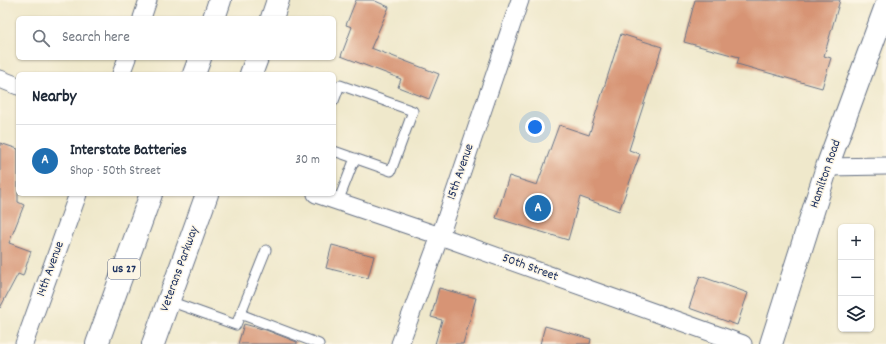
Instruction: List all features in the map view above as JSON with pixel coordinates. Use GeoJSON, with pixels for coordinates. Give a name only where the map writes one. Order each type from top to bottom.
{"type":"FeatureCollection","features":[{"type":"Feature","properties":{"kind":"main road"},"geometry":{"type":"LineString","coordinates":[[215,16],[220,0]]}},
{"type":"Feature","properties":{"kind":"main road"},"geometry":{"type":"LineString","coordinates":[[273,16],[278,0]]}},
{"type":"Feature","properties":{"kind":"main road","name":"Hamilton Road"},"geometry":{"type":"LineString","coordinates":[[771,344],[827,167],[886,6]]}},
{"type":"Feature","properties":{"kind":"main road"},"geometry":{"type":"LineString","coordinates":[[195,72],[199,60]]}},
{"type":"Feature","properties":{"kind":"main road"},"geometry":{"type":"LineString","coordinates":[[252,72],[256,60]]}},
{"type":"Feature","properties":{"kind":"main road","name":"US 27"},"geometry":{"type":"LineString","coordinates":[[97,344],[150,196]]}},
{"type":"Feature","properties":{"kind":"main road","name":"Veterans Parkway"},"geometry":{"type":"LineString","coordinates":[[153,344],[206,196]]}},
{"type":"Feature","properties":{"kind":"street"},"geometry":{"type":"LineString","coordinates":[[143,16],[148,0]]}},
{"type":"Feature","properties":{"kind":"street","name":"15th Avenue"},"geometry":{"type":"LineString","coordinates":[[400,344],[440,236],[520,0]]}},
{"type":"Feature","properties":{"kind":"street"},"geometry":{"type":"LineString","coordinates":[[122,72],[126,60]]}},
{"type":"Feature","properties":{"kind":"street"},"geometry":{"type":"LineString","coordinates":[[0,80],[16,85]]}},
{"type":"Feature","properties":{"kind":"street"},"geometry":{"type":"LineString","coordinates":[[827,167],[886,166]]}},
{"type":"Feature","properties":{"kind":"street","name":"14th Avenue"},"geometry":{"type":"LineString","coordinates":[[24,344],[77,196]]}},
{"type":"Feature","properties":{"kind":"street","name":"50th Street"},"geometry":{"type":"LineString","coordinates":[[322,196],[440,236],[743,344]]}},
{"type":"Feature","properties":{"kind":"lane"},"geometry":{"type":"LineString","coordinates":[[336,96],[340,85],[413,111],[391,171],[336,152]]}},
{"type":"Feature","properties":{"kind":"lane"},"geometry":{"type":"LineString","coordinates":[[338,202],[355,158]]}},
{"type":"Feature","properties":{"kind":"lane"},"geometry":{"type":"LineString","coordinates":[[169,301],[236,325],[266,250]]}},
{"type":"Feature","properties":{"kind":"lane"},"geometry":{"type":"LineString","coordinates":[[240,314],[319,344]]}},
{"type":"Feature","properties":{"kind":"building"},"geometry":{"type":"Polygon","coordinates":[[[356,0],[373,0],[389,7],[371,48],[439,74],[429,99],[398,87],[401,79],[341,56],[352,27],[346,25],[356,0]]]}},
{"type":"Feature","properties":{"kind":"building"},"geometry":{"type":"Polygon","coordinates":[[[695,0],[840,0],[824,56],[831,58],[822,88],[737,64],[739,57],[684,42],[695,0]]]}},
{"type":"Feature","properties":{"kind":"building"},"geometry":{"type":"Polygon","coordinates":[[[621,34],[662,47],[629,150],[640,154],[619,211],[580,197],[568,240],[496,218],[509,176],[537,185],[559,125],[589,135],[621,34]]]}},
{"type":"Feature","properties":{"kind":"building"},"geometry":{"type":"Polygon","coordinates":[[[0,143],[16,148],[16,196],[18,196],[18,202],[24,205],[9,243],[31,251],[23,276],[18,274],[0,308],[0,143]]]}},
{"type":"Feature","properties":{"kind":"building"},"geometry":{"type":"Polygon","coordinates":[[[332,245],[374,256],[368,278],[326,268],[332,245]]]}},
{"type":"Feature","properties":{"kind":"building"},"geometry":{"type":"Polygon","coordinates":[[[700,276],[748,293],[737,325],[689,308],[700,276]]]}},
{"type":"Feature","properties":{"kind":"building"},"geometry":{"type":"Polygon","coordinates":[[[439,288],[476,298],[463,344],[435,344],[442,320],[431,317],[439,288]]]}},
{"type":"Feature","properties":{"kind":"building"},"geometry":{"type":"Polygon","coordinates":[[[244,324],[266,330],[297,342],[297,344],[238,344],[244,324]]]}},
{"type":"Feature","properties":{"kind":"building"},"geometry":{"type":"Polygon","coordinates":[[[545,326],[591,339],[590,344],[540,344],[545,326]]]}},
{"type":"Feature","properties":{"kind":"place","name":"Interstate Batteries"},"geometry":{"type":"Point","coordinates":[538,208]}}]}
